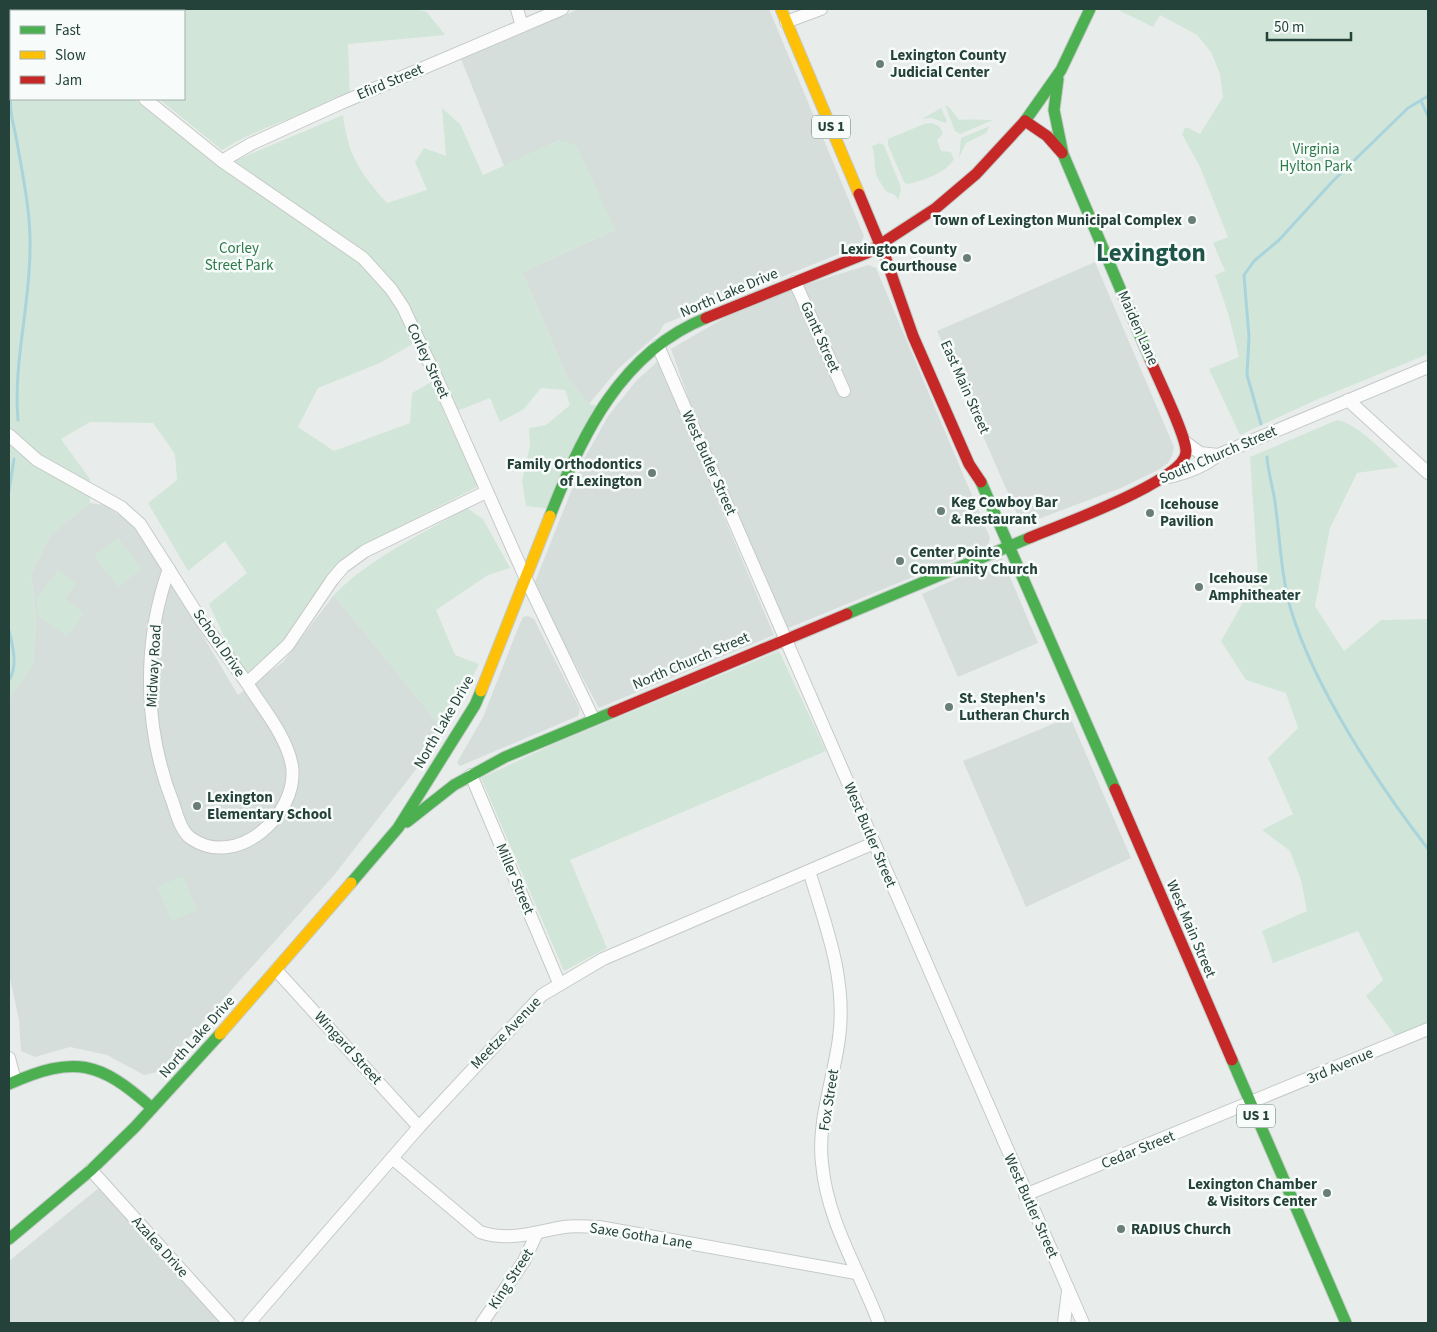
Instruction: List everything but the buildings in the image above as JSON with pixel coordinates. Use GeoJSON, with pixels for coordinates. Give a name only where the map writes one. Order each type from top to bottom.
{"type":"FeatureCollection","features":[{"type":"Feature","properties":{"kind":"main road","name":"East Main Street"},"geometry":{"type":"LineString","coordinates":[[781,9],[880,246],[905,308],[913,336],[965,456],[983,485],[1009,546]]}},
{"type":"Feature","properties":{"kind":"main road"},"geometry":{"type":"LineString","coordinates":[[1061,70],[1090,9]]}},
{"type":"Feature","properties":{"kind":"main road","name":"North Lake Drive"},"geometry":{"type":"LineString","coordinates":[[9,1239],[90,1170],[152,1108],[276,970],[398,828],[475,705],[566,474],[590,424],[620,382],[658,346],[681,330],[712,314],[843,263],[880,246],[936,208],[976,174],[1025,121],[1061,70]]}},
{"type":"Feature","properties":{"kind":"main road","name":"Maiden Lane"},"geometry":{"type":"LineString","coordinates":[[1061,70],[1054,100],[1054,110],[1063,154],[1185,442]]}},
{"type":"Feature","properties":{"kind":"main road","name":"Maiden Lane"},"geometry":{"type":"LineString","coordinates":[[1025,121],[1047,136],[1063,154]]}},
{"type":"Feature","properties":{"kind":"main road","name":"East Main Street"},"geometry":{"type":"LineString","coordinates":[[905,308],[923,331],[965,426]]}},
{"type":"Feature","properties":{"kind":"main road"},"geometry":{"type":"LineString","coordinates":[[1167,477],[1184,457],[1185,442]]}},
{"type":"Feature","properties":{"kind":"main road","name":"East Main Street"},"geometry":{"type":"LineString","coordinates":[[980,460],[983,485]]}},
{"type":"Feature","properties":{"kind":"main road","name":"South Church Street"},"geometry":{"type":"LineString","coordinates":[[1009,546],[1167,477]]}},
{"type":"Feature","properties":{"kind":"main road","name":"North Church Street"},"geometry":{"type":"LineString","coordinates":[[398,828],[471,775],[505,757],[784,638],[1009,546]]}},
{"type":"Feature","properties":{"kind":"main road","name":"West Main Street"},"geometry":{"type":"LineString","coordinates":[[1009,546],[1346,1323]]}},
{"type":"Feature","properties":{"kind":"main road"},"geometry":{"type":"LineString","coordinates":[[12,1083],[46,1068],[66,1065],[88,1066],[120,1080],[152,1108]]}},
{"type":"Feature","properties":{"kind":"street"},"geometry":{"type":"LineString","coordinates":[[516,9],[522,26]]}},
{"type":"Feature","properties":{"kind":"street","name":"Efird Street"},"geometry":{"type":"LineString","coordinates":[[222,161],[260,140],[562,9]]}},
{"type":"Feature","properties":{"kind":"street"},"geometry":{"type":"LineString","coordinates":[[786,22],[821,9]]}},
{"type":"Feature","properties":{"kind":"street","name":"Corley Street"},"geometry":{"type":"LineString","coordinates":[[145,100],[222,161],[363,258],[391,289],[403,307],[526,579],[593,718]]}},
{"type":"Feature","properties":{"kind":"street","name":"Gantt Street"},"geometry":{"type":"LineString","coordinates":[[795,282],[844,391]]}},
{"type":"Feature","properties":{"kind":"street","name":"West Butler Street"},"geometry":{"type":"LineString","coordinates":[[658,346],[1082,1323]]}},
{"type":"Feature","properties":{"kind":"street","name":"South Church Street"},"geometry":{"type":"LineString","coordinates":[[1167,477],[1180,474],[1209,462],[1218,455],[1428,367]]}},
{"type":"Feature","properties":{"kind":"street"},"geometry":{"type":"LineString","coordinates":[[1348,400],[1428,473]]}},
{"type":"Feature","properties":{"kind":"street","name":"School Drive"},"geometry":{"type":"LineString","coordinates":[[9,435],[37,460],[121,507],[140,524],[201,620],[247,683],[288,645],[343,567],[365,551],[486,492]]}},
{"type":"Feature","properties":{"kind":"street"},"geometry":{"type":"LineString","coordinates":[[1185,442],[1200,453],[1218,455]]}},
{"type":"Feature","properties":{"kind":"street","name":"Midway Road"},"geometry":{"type":"LineString","coordinates":[[169,570],[158,606],[153,640],[150,677],[155,740],[165,784],[185,834],[202,844],[218,848],[237,846],[257,835],[276,819],[286,805],[293,786],[292,765],[285,745],[247,683]]}},
{"type":"Feature","properties":{"kind":"street","name":"Miller Street"},"geometry":{"type":"LineString","coordinates":[[471,775],[560,983]]}},
{"type":"Feature","properties":{"kind":"street","name":"Meetze Avenue"},"geometry":{"type":"LineString","coordinates":[[249,1323],[419,1127],[527,1009],[560,983],[603,959],[874,843]]}},
{"type":"Feature","properties":{"kind":"street","name":"Fox Street"},"geometry":{"type":"LineString","coordinates":[[809,871],[835,955],[841,996],[839,1038],[825,1120],[821,1162],[829,1203],[856,1273],[879,1323]]}},
{"type":"Feature","properties":{"kind":"street","name":"Wingard Street"},"geometry":{"type":"LineString","coordinates":[[276,970],[419,1127]]}},
{"type":"Feature","properties":{"kind":"street","name":"3rd Avenue"},"geometry":{"type":"LineString","coordinates":[[1251,1104],[1428,1029]]}},
{"type":"Feature","properties":{"kind":"street"},"geometry":{"type":"LineString","coordinates":[[9,1058],[12,1083]]}},
{"type":"Feature","properties":{"kind":"street","name":"Cedar Street"},"geometry":{"type":"LineString","coordinates":[[1025,1195],[1251,1104]]}},
{"type":"Feature","properties":{"kind":"street","name":"Saxe Gotha Lane"},"geometry":{"type":"LineString","coordinates":[[392,1158],[480,1232],[510,1237],[566,1226],[599,1227],[856,1273]]}},
{"type":"Feature","properties":{"kind":"street","name":"Azalea Drive"},"geometry":{"type":"LineString","coordinates":[[90,1170],[229,1323]]}},
{"type":"Feature","properties":{"kind":"street","name":"King Street"},"geometry":{"type":"LineString","coordinates":[[482,1323],[524,1261],[538,1233]]}},
{"type":"Feature","properties":{"kind":"street"},"geometry":{"type":"LineString","coordinates":[[1064,1323],[1068,1292]]}},
{"type":"Feature","properties":{"kind":"shaded area"},"geometry":{"type":"Polygon","coordinates":[[[579,9],[769,9],[864,236],[859,246],[664,324],[659,333],[619,368],[589,404],[568,379],[522,272],[615,230],[560,140],[504,166],[461,59],[579,9]]]}},
{"type":"Feature","properties":{"kind":"shaded area"},"geometry":{"type":"Polygon","coordinates":[[[1095,262],[1174,447],[1172,456],[1168,463],[1158,470],[1121,488],[1022,525],[937,331],[1095,262]]]}},
{"type":"Feature","properties":{"kind":"shaded area"},"geometry":{"type":"Polygon","coordinates":[[[868,265],[876,268],[990,538],[989,543],[986,547],[786,629],[722,474],[714,462],[700,431],[671,349],[729,315],[788,290],[868,265]]]}},
{"type":"Feature","properties":{"kind":"shaded area"},"geometry":{"type":"Polygon","coordinates":[[[658,361],[774,635],[599,708],[533,587],[583,461],[608,416],[637,380],[658,361]]]}},
{"type":"Feature","properties":{"kind":"shaded area","name":"Lexington Elementary School"},"geometry":{"type":"Polygon","coordinates":[[[90,503],[105,505],[129,522],[153,552],[238,695],[283,662],[334,595],[445,732],[335,874],[158,1072],[144,1075],[107,1055],[70,1047],[35,1057],[21,1051],[19,1020],[9,974],[9,699],[33,664],[36,617],[31,573],[50,535],[90,503]]]}},
{"type":"Feature","properties":{"kind":"shaded area"},"geometry":{"type":"Polygon","coordinates":[[[1002,558],[1038,643],[958,677],[922,594],[1002,558]]]}},
{"type":"Feature","properties":{"kind":"shaded area"},"geometry":{"type":"Polygon","coordinates":[[[528,616],[534,619],[580,709],[578,716],[460,766],[457,763],[483,717],[520,623],[523,617],[528,616]]]}},
{"type":"Feature","properties":{"kind":"shaded area"},"geometry":{"type":"Polygon","coordinates":[[[1070,717],[1131,858],[1026,907],[963,761],[1070,717]]]}},
{"type":"Feature","properties":{"kind":"shaded area"},"geometry":{"type":"Polygon","coordinates":[[[100,1187],[222,1323],[9,1323],[9,1261],[100,1187]]]}},
{"type":"Feature","properties":{"kind":"green space"},"geometry":{"type":"Polygon","coordinates":[[[407,9],[426,11],[445,35],[348,44],[350,96],[269,127],[222,150],[160,100],[185,100],[185,10],[32,10],[407,9]]]}},
{"type":"Feature","properties":{"kind":"green space","name":"Virginia Hylton Park"},"geometry":{"type":"Polygon","coordinates":[[[1116,9],[1428,9],[1428,354],[1316,400],[1240,435],[1209,369],[1239,357],[1228,313],[1215,275],[1225,271],[1213,243],[1228,237],[1200,167],[1182,134],[1185,128],[1189,128],[1200,134],[1223,97],[1220,74],[1211,52],[1197,35],[1160,15],[1153,27],[1116,9]]]}},
{"type":"Feature","properties":{"kind":"green space","name":"Corley Street Park"},"geometry":{"type":"Polygon","coordinates":[[[10,64],[10,100],[135,100],[248,187],[305,225],[344,247],[389,290],[416,342],[380,363],[318,388],[298,427],[334,451],[410,423],[412,393],[433,381],[446,417],[479,486],[362,546],[297,629],[244,680],[209,604],[247,573],[225,541],[188,571],[148,503],[177,480],[175,454],[153,423],[90,422],[61,439],[90,479],[90,503],[50,535],[31,573],[36,617],[33,664],[9,699],[10,64]]]}},
{"type":"Feature","properties":{"kind":"green space"},"geometry":{"type":"Polygon","coordinates":[[[945,105],[950,108],[959,120],[993,120],[960,134],[955,131],[945,105]]]}},
{"type":"Feature","properties":{"kind":"green space"},"geometry":{"type":"Polygon","coordinates":[[[442,108],[460,124],[483,175],[560,140],[577,146],[615,230],[522,272],[568,379],[589,404],[602,407],[552,509],[526,506],[522,481],[530,445],[529,428],[546,425],[570,405],[565,390],[541,388],[524,409],[500,422],[490,398],[457,411],[393,288],[234,161],[343,115],[348,142],[357,164],[387,203],[427,190],[415,162],[424,148],[446,156],[442,108]]]}},
{"type":"Feature","properties":{"kind":"green space"},"geometry":{"type":"Polygon","coordinates":[[[941,108],[947,121],[945,123],[932,118],[922,119],[941,108]]]}},
{"type":"Feature","properties":{"kind":"green space"},"geometry":{"type":"Polygon","coordinates":[[[932,123],[940,127],[943,134],[937,140],[941,151],[951,152],[954,159],[940,172],[920,181],[907,184],[904,182],[888,145],[888,139],[924,124],[932,123]]]}},
{"type":"Feature","properties":{"kind":"green space"},"geometry":{"type":"Polygon","coordinates":[[[990,126],[986,133],[966,143],[959,158],[961,138],[990,126]]]}},
{"type":"Feature","properties":{"kind":"green space"},"geometry":{"type":"Polygon","coordinates":[[[880,143],[884,145],[900,185],[901,190],[898,200],[897,197],[886,191],[877,177],[872,146],[880,143]]]}},
{"type":"Feature","properties":{"kind":"green space"},"geometry":{"type":"Polygon","coordinates":[[[1337,420],[1345,422],[1362,432],[1399,467],[1357,473],[1330,528],[1315,606],[1344,651],[1381,620],[1428,619],[1428,1029],[1399,1041],[1366,996],[1383,980],[1358,931],[1273,963],[1262,931],[1307,911],[1301,880],[1290,851],[1262,830],[1293,814],[1268,758],[1298,728],[1286,693],[1246,680],[1221,641],[1258,576],[1250,457],[1337,420]]]}},
{"type":"Feature","properties":{"kind":"green space"},"geometry":{"type":"Polygon","coordinates":[[[467,508],[483,519],[510,568],[488,575],[436,610],[455,655],[479,664],[445,732],[334,595],[348,581],[380,558],[467,508]]]}},
{"type":"Feature","properties":{"kind":"green space"},"geometry":{"type":"Polygon","coordinates":[[[118,538],[142,569],[118,587],[94,556],[118,538]]]}},
{"type":"Feature","properties":{"kind":"green space"},"geometry":{"type":"Polygon","coordinates":[[[58,570],[76,583],[65,599],[84,613],[67,636],[38,616],[37,598],[58,570]]]}},
{"type":"Feature","properties":{"kind":"green space"},"geometry":{"type":"Polygon","coordinates":[[[779,651],[826,751],[570,860],[607,948],[564,971],[481,778],[556,743],[779,651]]]}},
{"type":"Feature","properties":{"kind":"green space"},"geometry":{"type":"Polygon","coordinates":[[[183,876],[197,910],[172,921],[157,887],[183,876]]]}},
{"type":"Feature","properties":{"kind":"waterway"},"geometry":{"type":"LineString","coordinates":[[1261,424],[1247,375],[1249,337],[1244,275],[1254,261],[1279,240],[1332,182],[1408,108],[1428,96]]}},
{"type":"Feature","properties":{"kind":"waterway"},"geometry":{"type":"LineString","coordinates":[[11,100],[11,111],[26,195],[30,235],[29,270],[18,377],[18,420]]}},
{"type":"Feature","properties":{"kind":"waterway"},"geometry":{"type":"LineString","coordinates":[[1421,101],[1428,116]]}},
{"type":"Feature","properties":{"kind":"waterway"},"geometry":{"type":"LineString","coordinates":[[1267,457],[1275,502],[1285,584],[1291,610],[1315,672],[1369,766],[1428,849]]}},
{"type":"Feature","properties":{"kind":"waterway"},"geometry":{"type":"LineString","coordinates":[[9,491],[14,459]]}},
{"type":"Feature","properties":{"kind":"waterway"},"geometry":{"type":"LineString","coordinates":[[9,631],[14,663],[9,680]]}},
{"type":"Feature","properties":{"kind":"traffic: fast"},"geometry":{"type":"LineString","coordinates":[[1025,121],[1061,70],[1090,9]]}},
{"type":"Feature","properties":{"kind":"traffic: fast"},"geometry":{"type":"LineString","coordinates":[[1058,79],[1054,110],[1063,154],[1150,359]]}},
{"type":"Feature","properties":{"kind":"traffic: fast"},"geometry":{"type":"LineString","coordinates":[[550,516],[562,486],[591,427],[627,374],[650,352],[676,333],[706,318]]}},
{"type":"Feature","properties":{"kind":"traffic: fast"},"geometry":{"type":"LineString","coordinates":[[981,482],[1115,789]]}},
{"type":"Feature","properties":{"kind":"traffic: fast"},"geometry":{"type":"LineString","coordinates":[[847,614],[1029,538]]}},
{"type":"Feature","properties":{"kind":"traffic: fast"},"geometry":{"type":"LineString","coordinates":[[351,883],[398,828],[475,705],[481,691]]}},
{"type":"Feature","properties":{"kind":"traffic: fast"},"geometry":{"type":"LineString","coordinates":[[407,822],[454,785],[505,757],[613,712]]}},
{"type":"Feature","properties":{"kind":"traffic: fast"},"geometry":{"type":"LineString","coordinates":[[9,1239],[91,1170],[135,1127],[220,1034]]}},
{"type":"Feature","properties":{"kind":"traffic: fast"},"geometry":{"type":"LineString","coordinates":[[1232,1060],[1346,1323]]}},
{"type":"Feature","properties":{"kind":"traffic: fast"},"geometry":{"type":"LineString","coordinates":[[9,1084],[52,1069],[69,1066],[85,1067],[117,1080],[152,1108]]}},
{"type":"Feature","properties":{"kind":"traffic: slow"},"geometry":{"type":"LineString","coordinates":[[781,9],[859,194]]}},
{"type":"Feature","properties":{"kind":"traffic: slow"},"geometry":{"type":"LineString","coordinates":[[481,691],[550,516]]}},
{"type":"Feature","properties":{"kind":"traffic: slow"},"geometry":{"type":"LineString","coordinates":[[220,1034],[351,883]]}},
{"type":"Feature","properties":{"kind":"traffic: jam"},"geometry":{"type":"LineString","coordinates":[[1025,121],[1047,136],[1062,153]]}},
{"type":"Feature","properties":{"kind":"traffic: jam"},"geometry":{"type":"LineString","coordinates":[[706,318],[867,253],[936,208],[976,174],[1025,121]]}},
{"type":"Feature","properties":{"kind":"traffic: jam"},"geometry":{"type":"LineString","coordinates":[[859,194],[886,259],[913,336],[969,464],[981,482]]}},
{"type":"Feature","properties":{"kind":"traffic: jam"},"geometry":{"type":"LineString","coordinates":[[1029,538],[1091,513],[1143,489],[1165,476],[1180,464],[1186,452],[1185,444],[1150,359]]}},
{"type":"Feature","properties":{"kind":"traffic: jam"},"geometry":{"type":"LineString","coordinates":[[613,712],[847,614]]}},
{"type":"Feature","properties":{"kind":"traffic: jam"},"geometry":{"type":"LineString","coordinates":[[1115,789],[1232,1060]]}},
{"type":"Feature","properties":{"kind":"place","name":"Lexington County Judicial Center"},"geometry":{"type":"Point","coordinates":[880,64]}},
{"type":"Feature","properties":{"kind":"place","name":"Town of Lexington Municipal Complex"},"geometry":{"type":"Point","coordinates":[1192,220]}},
{"type":"Feature","properties":{"kind":"place","name":"Lexington County Courthouse"},"geometry":{"type":"Point","coordinates":[967,258]}},
{"type":"Feature","properties":{"kind":"place","name":"Family Orthodontics of Lexington"},"geometry":{"type":"Point","coordinates":[652,473]}},
{"type":"Feature","properties":{"kind":"place","name":"Keg Cowboy Bar & Restaurant"},"geometry":{"type":"Point","coordinates":[941,511]}},
{"type":"Feature","properties":{"kind":"place","name":"Icehouse Pavilion"},"geometry":{"type":"Point","coordinates":[1150,513]}},
{"type":"Feature","properties":{"kind":"place","name":"Center Pointe Community Church"},"geometry":{"type":"Point","coordinates":[900,561]}},
{"type":"Feature","properties":{"kind":"place","name":"Icehouse Amphitheater"},"geometry":{"type":"Point","coordinates":[1199,587]}},
{"type":"Feature","properties":{"kind":"place","name":"St. Stephen's Lutheran Church"},"geometry":{"type":"Point","coordinates":[949,707]}},
{"type":"Feature","properties":{"kind":"place","name":"Lexington Elementary School"},"geometry":{"type":"Point","coordinates":[197,806]}},
{"type":"Feature","properties":{"kind":"place","name":"Lexington Chamber & Visitors Center"},"geometry":{"type":"Point","coordinates":[1327,1193]}},
{"type":"Feature","properties":{"kind":"place","name":"RADIUS Church"},"geometry":{"type":"Point","coordinates":[1121,1229]}},
{"type":"Feature","properties":{"kind":"district","name":"Lexington"},"geometry":{"type":"Point","coordinates":[1151,253]}}]}
